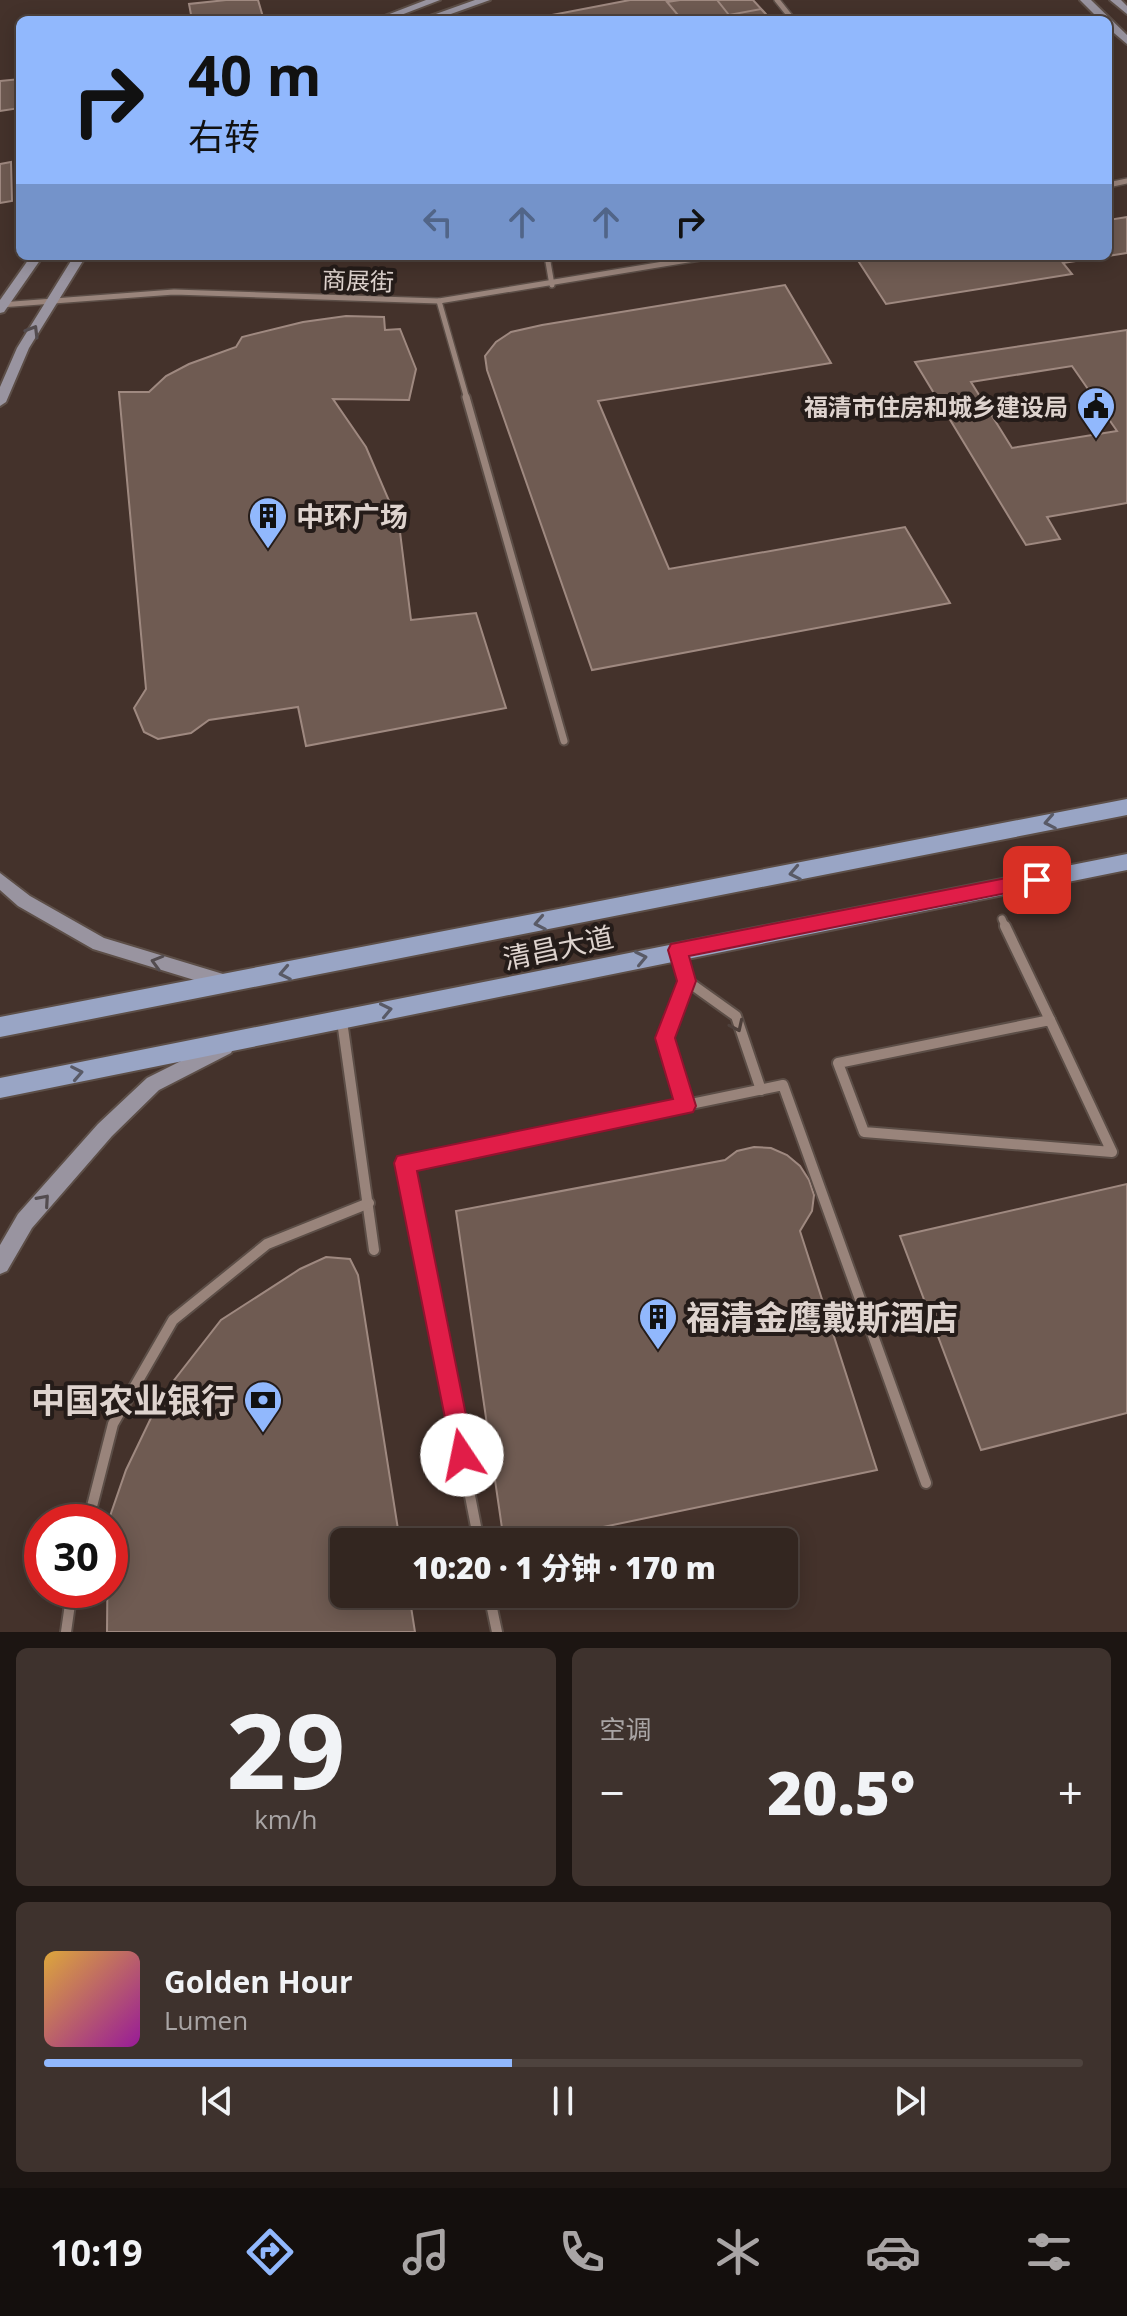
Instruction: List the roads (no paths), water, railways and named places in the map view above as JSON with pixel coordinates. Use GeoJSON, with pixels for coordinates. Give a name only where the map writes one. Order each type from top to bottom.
{"type":"FeatureCollection","features":[{"type":"Feature","properties":{"kind":"main road","name":"清昌大道"},"geometry":{"type":"LineString","coordinates":[[0,1027],[1127,807]]}},
{"type":"Feature","properties":{"kind":"main road","name":"清昌大道"},"geometry":{"type":"LineString","coordinates":[[0,1088],[1127,862]]}},
{"type":"Feature","properties":{"kind":"street"},"geometry":{"type":"LineString","coordinates":[[390,16],[435,0]]}},
{"type":"Feature","properties":{"kind":"street"},"geometry":{"type":"LineString","coordinates":[[436,16],[485,0]]}},
{"type":"Feature","properties":{"kind":"street"},"geometry":{"type":"LineString","coordinates":[[777,0],[790,16]]}},
{"type":"Feature","properties":{"kind":"street"},"geometry":{"type":"LineString","coordinates":[[1085,0],[1102,16]]}},
{"type":"Feature","properties":{"kind":"street"},"geometry":{"type":"LineString","coordinates":[[1115,0],[1127,11]]}},
{"type":"Feature","properties":{"kind":"street"},"geometry":{"type":"LineString","coordinates":[[1112,26],[1127,41]]}},
{"type":"Feature","properties":{"kind":"street"},"geometry":{"type":"LineString","coordinates":[[1,306],[34,260]]}},
{"type":"Feature","properties":{"kind":"street"},"geometry":{"type":"LineString","coordinates":[[0,402],[23,348],[77,260]]}},
{"type":"Feature","properties":{"kind":"street"},"geometry":{"type":"LineString","coordinates":[[548,260],[552,285]]}},
{"type":"Feature","properties":{"kind":"street","name":"商展街"},"geometry":{"type":"LineString","coordinates":[[1,306],[174,292],[439,301],[552,285],[690,260]]}},
{"type":"Feature","properties":{"kind":"street"},"geometry":{"type":"LineString","coordinates":[[439,301],[564,741]]}},
{"type":"Feature","properties":{"kind":"street"},"geometry":{"type":"LineString","coordinates":[[0,880],[24,901],[99,944],[232,984]]}},
{"type":"Feature","properties":{"kind":"street"},"geometry":{"type":"LineString","coordinates":[[1002,919],[1050,1020],[1112,1152],[864,1132],[838,1063],[1050,1020]]}},
{"type":"Feature","properties":{"kind":"street"},"geometry":{"type":"LineString","coordinates":[[678,950],[687,981],[665,1038],[686,1106]]}},
{"type":"Feature","properties":{"kind":"street"},"geometry":{"type":"LineString","coordinates":[[687,981],[736,1016],[761,1090]]}},
{"type":"Feature","properties":{"kind":"street"},"geometry":{"type":"LineString","coordinates":[[342,1019],[374,1250]]}},
{"type":"Feature","properties":{"kind":"street"},"geometry":{"type":"LineString","coordinates":[[0,1264],[25,1221],[105,1130],[153,1084],[237,1042]]}},
{"type":"Feature","properties":{"kind":"street"},"geometry":{"type":"LineString","coordinates":[[476,1528],[405,1163],[783,1085],[926,1483]]}},
{"type":"Feature","properties":{"kind":"street"},"geometry":{"type":"LineString","coordinates":[[93,1504],[113,1424],[173,1320],[267,1244],[369,1203]]}},
{"type":"Feature","properties":{"kind":"street"},"geometry":{"type":"LineString","coordinates":[[66,1632],[69,1608]]}},
{"type":"Feature","properties":{"kind":"street"},"geometry":{"type":"LineString","coordinates":[[492,1608],[497,1632]]}},
{"type":"Feature","properties":{"kind":"place","name":"福清市住房和城乡建设局"},"geometry":{"type":"Point","coordinates":[1096,440]}},
{"type":"Feature","properties":{"kind":"place","name":"中环广场"},"geometry":{"type":"Point","coordinates":[268,550]}},
{"type":"Feature","properties":{"kind":"place","name":"福清金鹰戴斯酒店"},"geometry":{"type":"Point","coordinates":[658,1351]}},
{"type":"Feature","properties":{"kind":"place","name":"中国农业银行"},"geometry":{"type":"Point","coordinates":[263,1434]}}]}
